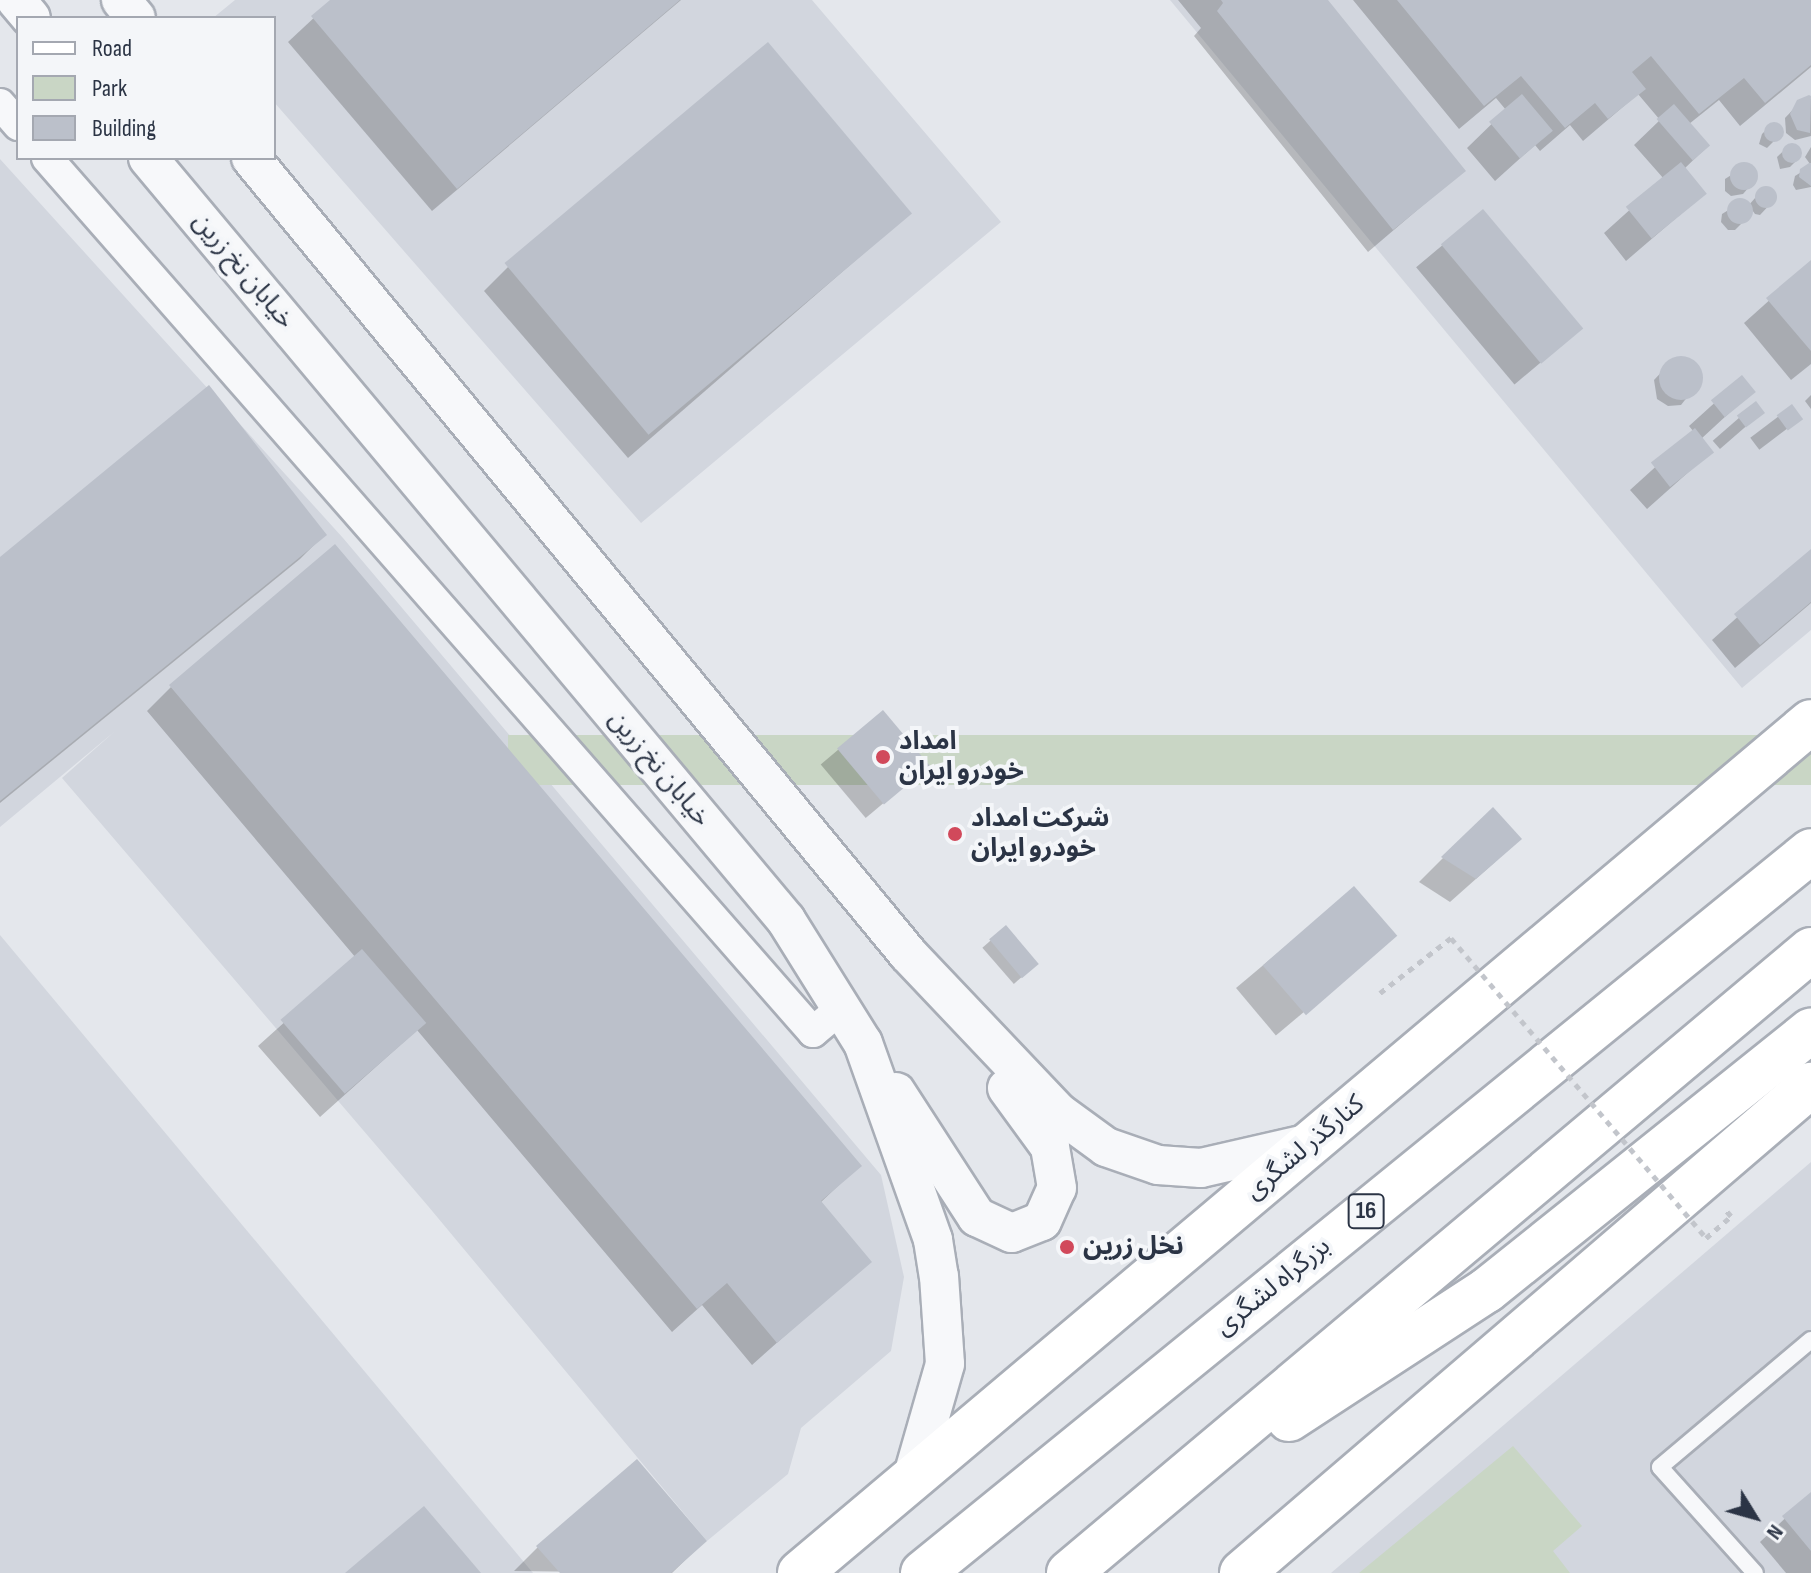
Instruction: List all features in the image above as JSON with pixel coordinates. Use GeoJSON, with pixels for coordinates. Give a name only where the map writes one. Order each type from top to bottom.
{"type":"FeatureCollection","features":[{"type":"Feature","properties":{"kind":"main road","name":"کنارگذر لشگری"},"geometry":{"type":"LineString","coordinates":[[800,1573],[1811,722]]}},
{"type":"Feature","properties":{"kind":"main road","name":"بزرگراه لشگری"},"geometry":{"type":"LineString","coordinates":[[923,1573],[1811,851]]}},
{"type":"Feature","properties":{"kind":"main road"},"geometry":{"type":"LineString","coordinates":[[1069,1573],[1811,950]]}},
{"type":"Feature","properties":{"kind":"main road"},"geometry":{"type":"LineString","coordinates":[[1167,1491],[1243,1449],[1487,1290],[1811,1030]]}},
{"type":"Feature","properties":{"kind":"main road"},"geometry":{"type":"LineString","coordinates":[[1242,1573],[1811,1085]]}},
{"type":"Feature","properties":{"kind":"main road"},"geometry":{"type":"LineString","coordinates":[[911,1573],[962,1539]]}},
{"type":"Feature","properties":{"kind":"street"},"geometry":{"type":"LineString","coordinates":[[16,0],[29,16]]}},
{"type":"Feature","properties":{"kind":"street"},"geometry":{"type":"LineString","coordinates":[[121,0],[134,16]]}},
{"type":"Feature","properties":{"kind":"street"},"geometry":{"type":"LineString","coordinates":[[0,104],[16,123]]}},
{"type":"Feature","properties":{"kind":"street"},"geometry":{"type":"LineString","coordinates":[[49,160],[813,1032],[842,1008]]}},
{"type":"Feature","properties":{"kind":"street","name":"خیابان نخ زرین"},"geometry":{"type":"LineString","coordinates":[[150,160],[786,920],[863,1043],[933,1240],[939,1276],[945,1364],[912,1479]]}},
{"type":"Feature","properties":{"kind":"street"},"geometry":{"type":"LineString","coordinates":[[253,160],[908,954],[1050,1147],[1057,1188],[1042,1221],[1012,1233],[977,1217],[863,1043]]}},
{"type":"Feature","properties":{"kind":"street"},"geometry":{"type":"LineString","coordinates":[[908,954],[1058,1112],[1106,1147],[1158,1165],[1201,1168],[1310,1143]]}},
{"type":"Feature","properties":{"kind":"lane"},"geometry":{"type":"LineString","coordinates":[[1755,1573],[1660,1467],[1811,1340]]}},
{"type":"Feature","properties":{"kind":"path"},"geometry":{"type":"LineString","coordinates":[[1380,993],[1451,938],[1706,1238]]}},
{"type":"Feature","properties":{"kind":"shaded area"},"geometry":{"type":"Polygon","coordinates":[[[235,0],[812,0],[1001,222],[641,523],[276,104],[276,16],[215,16],[235,0]]]}},
{"type":"Feature","properties":{"kind":"shaded area"},"geometry":{"type":"Polygon","coordinates":[[[1170,0],[1811,0],[1811,630],[1742,688],[1170,0]]]}},
{"type":"Feature","properties":{"kind":"shaded area"},"geometry":{"type":"Polygon","coordinates":[[[0,159],[343,538],[881,1175],[904,1277],[891,1351],[801,1428],[788,1474],[707,1541],[428,1206],[62,778],[114,732],[0,827],[0,159]]]}},
{"type":"Feature","properties":{"kind":"shaded area"},"geometry":{"type":"Polygon","coordinates":[[[0,935],[533,1573],[0,1573],[0,935]]]}},
{"type":"Feature","properties":{"kind":"shaded area"},"geometry":{"type":"Polygon","coordinates":[[[1811,1162],[1811,1573],[1331,1573],[1811,1162]]]}},
{"type":"Feature","properties":{"kind":"green space"},"geometry":{"type":"Polygon","coordinates":[[[508,735],[1811,735],[1811,785],[508,785],[508,735]]]}},
{"type":"Feature","properties":{"kind":"green space"},"geometry":{"type":"Polygon","coordinates":[[[1513,1446],[1582,1526],[1553,1551],[1570,1573],[1359,1573],[1513,1446]]]}},
{"type":"Feature","properties":{"kind":"building"},"geometry":{"type":"Polygon","coordinates":[[[330,0],[680,0],[457,189],[311,16],[330,0]]]}},
{"type":"Feature","properties":{"kind":"building"},"geometry":{"type":"Polygon","coordinates":[[[1221,0],[1328,0],[1466,171],[1393,230],[1217,11],[1223,3],[1221,0]]]}},
{"type":"Feature","properties":{"kind":"building"},"geometry":{"type":"Polygon","coordinates":[[[1397,0],[1811,0],[1811,65],[1765,103],[1744,78],[1699,114],[1651,56],[1632,72],[1646,89],[1608,119],[1595,103],[1565,128],[1521,76],[1484,106],[1397,0]]]}},
{"type":"Feature","properties":{"kind":"building"},"geometry":{"type":"Polygon","coordinates":[[[768,42],[912,214],[648,435],[504,263],[768,42]]]}},
{"type":"Feature","properties":{"kind":"building"},"geometry":{"type":"Polygon","coordinates":[[[1522,94],[1553,131],[1520,158],[1489,122],[1522,94]]]}},
{"type":"Feature","properties":{"kind":"building"},"geometry":{"type":"Polygon","coordinates":[[[1809,95],[1810,133],[1797,130],[1790,114],[1797,100],[1809,95]]]}},
{"type":"Feature","properties":{"kind":"building"},"geometry":{"type":"Polygon","coordinates":[[[1674,104],[1710,146],[1693,161],[1657,119],[1674,104]]]}},
{"type":"Feature","properties":{"kind":"building"},"geometry":{"type":"Polygon","coordinates":[[[1774,122],[1781,125],[1784,132],[1781,139],[1774,142],[1767,139],[1764,132],[1767,125],[1774,122]]]}},
{"type":"Feature","properties":{"kind":"building"},"geometry":{"type":"Polygon","coordinates":[[[1788,143],[1796,143],[1802,153],[1796,163],[1788,163],[1782,157],[1782,149],[1788,143]]]}},
{"type":"Feature","properties":{"kind":"building"},"geometry":{"type":"Polygon","coordinates":[[[1681,162],[1707,194],[1652,239],[1626,207],[1681,162]]]}},
{"type":"Feature","properties":{"kind":"building"},"geometry":{"type":"Polygon","coordinates":[[[1744,162],[1754,166],[1758,176],[1754,186],[1744,190],[1734,186],[1730,176],[1734,166],[1744,162]]]}},
{"type":"Feature","properties":{"kind":"building"},"geometry":{"type":"Polygon","coordinates":[[[1809,163],[1811,186],[1799,177],[1800,169],[1809,163]]]}},
{"type":"Feature","properties":{"kind":"building"},"geometry":{"type":"Polygon","coordinates":[[[1766,186],[1774,189],[1777,197],[1774,205],[1766,208],[1758,205],[1755,197],[1758,189],[1766,186]]]}},
{"type":"Feature","properties":{"kind":"building"},"geometry":{"type":"Polygon","coordinates":[[[1740,198],[1749,202],[1753,211],[1749,220],[1740,224],[1731,220],[1727,211],[1731,202],[1740,198]]]}},
{"type":"Feature","properties":{"kind":"building"},"geometry":{"type":"Polygon","coordinates":[[[1483,209],[1583,329],[1541,364],[1441,244],[1483,209]]]}},
{"type":"Feature","properties":{"kind":"building"},"geometry":{"type":"Polygon","coordinates":[[[1811,260],[1811,351],[1766,298],[1811,260]]]}},
{"type":"Feature","properties":{"kind":"building"},"geometry":{"type":"Polygon","coordinates":[[[1681,356],[1696,363],[1703,378],[1696,393],[1681,400],[1666,393],[1659,378],[1666,363],[1681,356]]]}},
{"type":"Feature","properties":{"kind":"building"},"geometry":{"type":"Polygon","coordinates":[[[1742,375],[1756,392],[1725,417],[1711,400],[1742,375]]]}},
{"type":"Feature","properties":{"kind":"building"},"geometry":{"type":"Polygon","coordinates":[[[209,385],[327,535],[0,801],[0,557],[209,385]]]}},
{"type":"Feature","properties":{"kind":"building"},"geometry":{"type":"Polygon","coordinates":[[[1756,401],[1765,413],[1746,427],[1737,415],[1756,401]]]}},
{"type":"Feature","properties":{"kind":"building"},"geometry":{"type":"Polygon","coordinates":[[[1792,404],[1803,419],[1788,431],[1777,415],[1792,404]]]}},
{"type":"Feature","properties":{"kind":"building"},"geometry":{"type":"Polygon","coordinates":[[[1695,428],[1714,452],[1670,487],[1651,462],[1695,428]]]}},
{"type":"Feature","properties":{"kind":"building"},"geometry":{"type":"Polygon","coordinates":[[[335,544],[862,1166],[821,1201],[872,1262],[777,1343],[727,1283],[697,1309],[169,685],[335,544]]]}},
{"type":"Feature","properties":{"kind":"building"},"geometry":{"type":"Polygon","coordinates":[[[1811,549],[1811,602],[1760,645],[1734,614],[1811,549]]]}},
{"type":"Feature","properties":{"kind":"building","name":"امداد خودرو ایران"},"geometry":{"type":"Polygon","coordinates":[[[883,710],[930,766],[884,804],[837,749],[883,710]]]}},
{"type":"Feature","properties":{"kind":"building"},"geometry":{"type":"Polygon","coordinates":[[[1493,807],[1522,839],[1476,879],[1441,857],[1493,807]]]}},
{"type":"Feature","properties":{"kind":"building"},"geometry":{"type":"Polygon","coordinates":[[[1354,886],[1397,936],[1306,1015],[1263,965],[1354,886]]]}},
{"type":"Feature","properties":{"kind":"building"},"geometry":{"type":"Polygon","coordinates":[[[1006,925],[1039,964],[1022,978],[989,939],[1006,925]]]}},
{"type":"Feature","properties":{"kind":"building"},"geometry":{"type":"Polygon","coordinates":[[[362,949],[426,1023],[345,1094],[280,1020],[362,949]]]}},
{"type":"Feature","properties":{"kind":"building"},"geometry":{"type":"Polygon","coordinates":[[[637,1459],[707,1541],[671,1573],[560,1573],[536,1546],[637,1459]]]}},
{"type":"Feature","properties":{"kind":"building"},"geometry":{"type":"Polygon","coordinates":[[[1811,1492],[1811,1551],[1782,1516],[1811,1492]]]}},
{"type":"Feature","properties":{"kind":"building"},"geometry":{"type":"Polygon","coordinates":[[[424,1506],[481,1573],[345,1573],[424,1506]]]}},
{"type":"Feature","properties":{"kind":"place","name":"امداد خودرو ایران"},"geometry":{"type":"Point","coordinates":[883,757]}},
{"type":"Feature","properties":{"kind":"place","name":"شرکت امداد خودرو ایران"},"geometry":{"type":"Point","coordinates":[955,834]}},
{"type":"Feature","properties":{"kind":"place","name":"نخل زرین"},"geometry":{"type":"Point","coordinates":[1067,1247]}}]}
